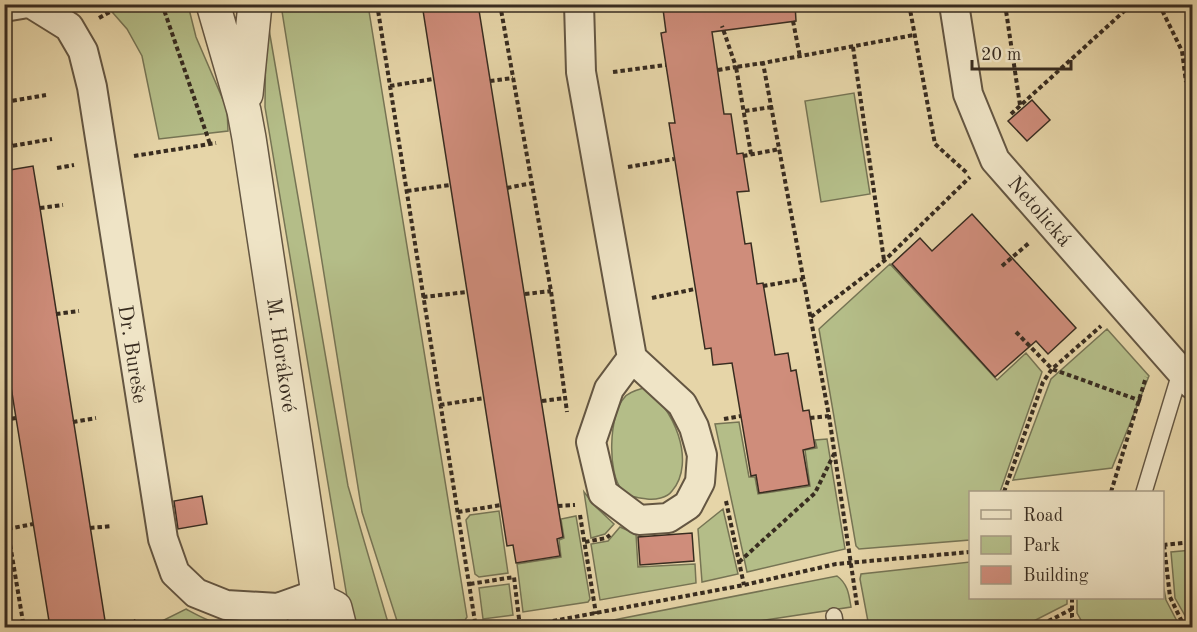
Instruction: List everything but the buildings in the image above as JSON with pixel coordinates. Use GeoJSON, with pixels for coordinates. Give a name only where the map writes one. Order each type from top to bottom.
{"type":"FeatureCollection","features":[{"type":"Feature","properties":{"kind":"street"},"geometry":{"type":"LineString","coordinates":[[4,7],[22,4]]}},
{"type":"Feature","properties":{"kind":"street","name":"Dr. Bureše"},"geometry":{"type":"LineString","coordinates":[[32,4],[69,27],[83,51],[92,87],[163,539],[175,573],[196,593],[226,605],[278,608],[314,607]]}},
{"type":"Feature","properties":{"kind":"street","name":"M. Horákové"},"geometry":{"type":"LineString","coordinates":[[213,4],[247,124],[314,607]]}},
{"type":"Feature","properties":{"kind":"street","name":"M. Horákové"},"geometry":{"type":"LineString","coordinates":[[247,124],[255,4]]}},
{"type":"Feature","properties":{"kind":"street"},"geometry":{"type":"LineString","coordinates":[[579,4],[581,72],[632,358],[682,404],[694,427],[702,455],[700,482],[688,505],[668,518],[639,520],[603,493],[591,442],[609,389],[632,358]]}},
{"type":"Feature","properties":{"kind":"street","name":"Netolická"},"geometry":{"type":"LineString","coordinates":[[954,4],[968,94],[995,160],[1188,371]]}},
{"type":"Feature","properties":{"kind":"street"},"geometry":{"type":"LineString","coordinates":[[314,607],[335,608],[340,627]]}},
{"type":"Feature","properties":{"kind":"lane"},"geometry":{"type":"LineString","coordinates":[[1144,491],[1188,371]]}},
{"type":"Feature","properties":{"kind":"path"},"geometry":{"type":"LineString","coordinates":[[162,4],[210,144]]}},
{"type":"Feature","properties":{"kind":"path"},"geometry":{"type":"LineString","coordinates":[[377,4],[476,627]]}},
{"type":"Feature","properties":{"kind":"path"},"geometry":{"type":"LineString","coordinates":[[500,4],[551,291],[568,422]]}},
{"type":"Feature","properties":{"kind":"path"},"geometry":{"type":"LineString","coordinates":[[909,4],[935,144],[953,163],[978,182]]}},
{"type":"Feature","properties":{"kind":"path"},"geometry":{"type":"LineString","coordinates":[[1016,4],[1005,6],[1020,106]]}},
{"type":"Feature","properties":{"kind":"path"},"geometry":{"type":"LineString","coordinates":[[811,317],[884,261],[970,176],[986,137],[1132,4]]}},
{"type":"Feature","properties":{"kind":"path"},"geometry":{"type":"LineString","coordinates":[[1159,4],[1182,51],[1186,82]]}},
{"type":"Feature","properties":{"kind":"path"},"geometry":{"type":"LineString","coordinates":[[794,21],[800,57]]}},
{"type":"Feature","properties":{"kind":"path"},"geometry":{"type":"LineString","coordinates":[[722,26],[736,67],[751,154]]}},
{"type":"Feature","properties":{"kind":"path"},"geometry":{"type":"LineString","coordinates":[[718,70],[914,35]]}},
{"type":"Feature","properties":{"kind":"path"},"geometry":{"type":"LineString","coordinates":[[853,47],[884,261]]}},
{"type":"Feature","properties":{"kind":"path"},"geometry":{"type":"LineString","coordinates":[[763,63],[829,416],[849,548],[849,563],[859,615],[835,622]]}},
{"type":"Feature","properties":{"kind":"path"},"geometry":{"type":"LineString","coordinates":[[603,74],[666,65]]}},
{"type":"Feature","properties":{"kind":"path"},"geometry":{"type":"LineString","coordinates":[[490,81],[513,78]]}},
{"type":"Feature","properties":{"kind":"path"},"geometry":{"type":"LineString","coordinates":[[390,86],[433,79]]}},
{"type":"Feature","properties":{"kind":"path"},"geometry":{"type":"LineString","coordinates":[[46,95],[5,101],[7,133],[11,146],[52,140]]}},
{"type":"Feature","properties":{"kind":"path"},"geometry":{"type":"LineString","coordinates":[[745,111],[772,107]]}},
{"type":"Feature","properties":{"kind":"path"},"geometry":{"type":"LineString","coordinates":[[57,168],[210,144],[247,124]]}},
{"type":"Feature","properties":{"kind":"path"},"geometry":{"type":"LineString","coordinates":[[743,156],[780,149]]}},
{"type":"Feature","properties":{"kind":"path"},"geometry":{"type":"LineString","coordinates":[[619,168],[674,159]]}},
{"type":"Feature","properties":{"kind":"path"},"geometry":{"type":"LineString","coordinates":[[507,188],[532,183]]}},
{"type":"Feature","properties":{"kind":"path"},"geometry":{"type":"LineString","coordinates":[[407,191],[450,185]]}},
{"type":"Feature","properties":{"kind":"path"},"geometry":{"type":"LineString","coordinates":[[40,208],[63,205]]}},
{"type":"Feature","properties":{"kind":"path"},"geometry":{"type":"LineString","coordinates":[[1002,266],[1034,238]]}},
{"type":"Feature","properties":{"kind":"path"},"geometry":{"type":"LineString","coordinates":[[764,286],[803,279]]}},
{"type":"Feature","properties":{"kind":"path"},"geometry":{"type":"LineString","coordinates":[[642,300],[695,290]]}},
{"type":"Feature","properties":{"kind":"path"},"geometry":{"type":"LineString","coordinates":[[525,294],[551,291]]}},
{"type":"Feature","properties":{"kind":"path"},"geometry":{"type":"LineString","coordinates":[[423,297],[467,292]]}},
{"type":"Feature","properties":{"kind":"path"},"geometry":{"type":"LineString","coordinates":[[56,314],[79,311]]}},
{"type":"Feature","properties":{"kind":"path"},"geometry":{"type":"LineString","coordinates":[[1004,491],[1043,382],[1052,369],[1106,321]]}},
{"type":"Feature","properties":{"kind":"path"},"geometry":{"type":"LineString","coordinates":[[1016,332],[1052,369],[1140,401]]}},
{"type":"Feature","properties":{"kind":"path"},"geometry":{"type":"LineString","coordinates":[[1111,491],[1147,374]]}},
{"type":"Feature","properties":{"kind":"path"},"geometry":{"type":"LineString","coordinates":[[440,405],[484,398]]}},
{"type":"Feature","properties":{"kind":"path"},"geometry":{"type":"LineString","coordinates":[[542,401],[565,398]]}},
{"type":"Feature","properties":{"kind":"path"},"geometry":{"type":"LineString","coordinates":[[810,418],[829,416]]}},
{"type":"Feature","properties":{"kind":"path"},"geometry":{"type":"LineString","coordinates":[[4,420],[16,418]]}},
{"type":"Feature","properties":{"kind":"path"},"geometry":{"type":"LineString","coordinates":[[74,422],[96,418]]}},
{"type":"Feature","properties":{"kind":"path"},"geometry":{"type":"LineString","coordinates":[[740,562],[815,493],[835,453]]}},
{"type":"Feature","properties":{"kind":"path"},"geometry":{"type":"LineString","coordinates":[[558,506],[579,504],[596,614]]}},
{"type":"Feature","properties":{"kind":"path"},"geometry":{"type":"LineString","coordinates":[[458,512],[501,505]]}},
{"type":"Feature","properties":{"kind":"path"},"geometry":{"type":"LineString","coordinates":[[4,508],[24,627]]}},
{"type":"Feature","properties":{"kind":"path"},"geometry":{"type":"LineString","coordinates":[[8,529],[33,524]]}},
{"type":"Feature","properties":{"kind":"path"},"geometry":{"type":"LineString","coordinates":[[90,528],[112,526]]}},
{"type":"Feature","properties":{"kind":"path"},"geometry":{"type":"LineString","coordinates":[[1164,545],[1192,543]]}},
{"type":"Feature","properties":{"kind":"path"},"geometry":{"type":"LineString","coordinates":[[470,584],[514,577],[518,627],[596,614],[849,563],[969,552]]}},
{"type":"Feature","properties":{"kind":"path"},"geometry":{"type":"LineString","coordinates":[[1164,552],[1170,597],[1185,627]]}},
{"type":"Feature","properties":{"kind":"path"},"geometry":{"type":"LineString","coordinates":[[1072,599],[1072,617],[1077,627]]}},
{"type":"Feature","properties":{"kind":"path"},"geometry":{"type":"LineString","coordinates":[[1035,627],[1072,609]]}},
{"type":"Feature","properties":{"kind":"path"},"geometry":{"type":"LineString","coordinates":[[131,627],[136,620]]}},
{"type":"Feature","properties":{"kind":"green space"},"geometry":{"type":"Polygon","coordinates":[[[106,5],[188,5],[196,37],[227,109],[228,131],[159,139],[142,56],[127,29],[106,5]]]}},
{"type":"Feature","properties":{"kind":"green space"},"geometry":{"type":"Polygon","coordinates":[[[281,5],[368,5],[467,617],[465,620],[398,624],[362,512],[281,5]]]}},
{"type":"Feature","properties":{"kind":"green space"},"geometry":{"type":"Polygon","coordinates":[[[266,12],[348,486],[389,626],[352,627],[265,107],[266,12]]]}},
{"type":"Feature","properties":{"kind":"green space"},"geometry":{"type":"Polygon","coordinates":[[[854,93],[870,194],[821,202],[805,101],[854,93]]]}},
{"type":"Feature","properties":{"kind":"green space"},"geometry":{"type":"Polygon","coordinates":[[[890,264],[997,380],[1026,353],[1042,372],[1000,491],[969,491],[969,540],[859,549],[856,546],[819,329],[890,264]]]}},
{"type":"Feature","properties":{"kind":"green space"},"geometry":{"type":"Polygon","coordinates":[[[1107,329],[1149,376],[1112,468],[1013,480],[1051,379],[1107,329]]]}},
{"type":"Feature","properties":{"kind":"green space"},"geometry":{"type":"Polygon","coordinates":[[[644,388],[655,396],[672,420],[682,450],[679,479],[670,493],[654,499],[634,497],[622,490],[617,482],[612,458],[613,430],[619,406],[628,394],[644,388]]]}},
{"type":"Feature","properties":{"kind":"green space"},"geometry":{"type":"Polygon","coordinates":[[[739,422],[749,477],[755,477],[758,494],[810,486],[805,450],[817,448],[815,440],[827,439],[845,549],[747,572],[715,424],[739,422]]]}},
{"type":"Feature","properties":{"kind":"green space"},"geometry":{"type":"Polygon","coordinates":[[[584,492],[614,524],[605,534],[591,538],[584,492]]]}},
{"type":"Feature","properties":{"kind":"green space"},"geometry":{"type":"Polygon","coordinates":[[[723,509],[738,574],[702,582],[698,529],[723,509]]]}},
{"type":"Feature","properties":{"kind":"green space"},"geometry":{"type":"Polygon","coordinates":[[[499,511],[508,573],[479,577],[475,574],[466,520],[470,515],[499,511]]]}},
{"type":"Feature","properties":{"kind":"green space"},"geometry":{"type":"Polygon","coordinates":[[[576,516],[590,599],[588,602],[523,612],[517,564],[561,557],[559,540],[564,538],[561,519],[576,516]]]}},
{"type":"Feature","properties":{"kind":"green space"},"geometry":{"type":"Polygon","coordinates":[[[620,527],[636,534],[638,567],[695,564],[696,583],[600,600],[591,544],[608,541],[620,527]]]}},
{"type":"Feature","properties":{"kind":"green space"},"geometry":{"type":"Polygon","coordinates":[[[1192,550],[1192,628],[1175,598],[1171,552],[1192,550]]]}},
{"type":"Feature","properties":{"kind":"green space"},"geometry":{"type":"Polygon","coordinates":[[[969,562],[969,599],[1067,599],[1067,604],[1022,627],[869,627],[861,574],[969,562]]]}},
{"type":"Feature","properties":{"kind":"green space"},"geometry":{"type":"Polygon","coordinates":[[[837,576],[846,586],[851,607],[719,627],[573,628],[837,576]]]}},
{"type":"Feature","properties":{"kind":"green space"},"geometry":{"type":"Polygon","coordinates":[[[509,584],[513,615],[483,619],[479,588],[509,584]]]}},
{"type":"Feature","properties":{"kind":"green space"},"geometry":{"type":"Polygon","coordinates":[[[1164,589],[1166,600],[1180,627],[1085,627],[1077,613],[1077,599],[1164,599],[1164,589]]]}},
{"type":"Feature","properties":{"kind":"green space"},"geometry":{"type":"Polygon","coordinates":[[[186,609],[218,623],[236,625],[270,623],[280,627],[172,627],[160,622],[186,609]]]}}]}
